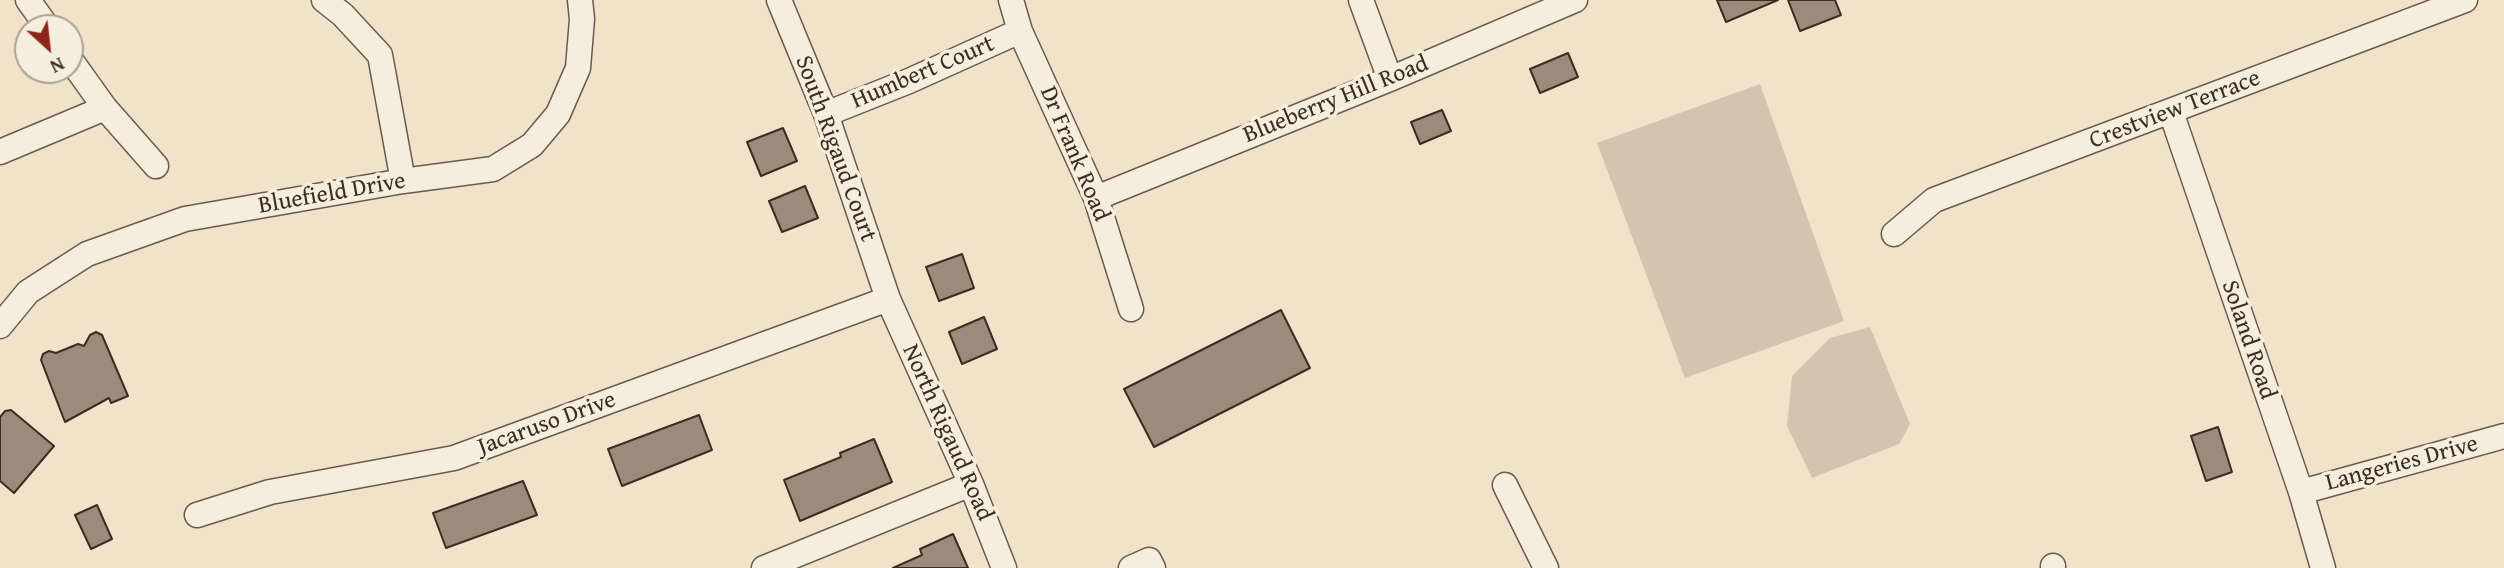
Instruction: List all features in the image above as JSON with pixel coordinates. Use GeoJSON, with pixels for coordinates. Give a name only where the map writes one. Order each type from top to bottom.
{"type":"FeatureCollection","features":[{"type":"Feature","properties":{"kind":"street"},"geometry":{"type":"LineString","coordinates":[[324,0],[343,15],[380,55],[403,181]]}},
{"type":"Feature","properties":{"kind":"street","name":"Bluefield Drive"},"geometry":{"type":"LineString","coordinates":[[0,326],[28,292],[87,254],[172,223],[403,181],[493,169],[532,145],[558,114],[578,68],[582,19],[580,0]]}},
{"type":"Feature","properties":{"kind":"street","name":"South Rigaud Court"},"geometry":{"type":"LineString","coordinates":[[779,0],[826,114],[888,299]]}},
{"type":"Feature","properties":{"kind":"street","name":"Dr Frank Road"},"geometry":{"type":"LineString","coordinates":[[1011,0],[1020,31],[1096,198],[1131,309]]}},
{"type":"Feature","properties":{"kind":"street"},"geometry":{"type":"LineString","coordinates":[[1361,0],[1390,79]]}},
{"type":"Feature","properties":{"kind":"street","name":"Blueberry Hill Road"},"geometry":{"type":"LineString","coordinates":[[1096,198],[1390,79],[1575,0]]}},
{"type":"Feature","properties":{"kind":"street","name":"Crestview Terrace"},"geometry":{"type":"LineString","coordinates":[[1894,234],[1934,200],[2465,0]]}},
{"type":"Feature","properties":{"kind":"street","name":"Humbert Court"},"geometry":{"type":"LineString","coordinates":[[826,114],[909,81],[1020,31]]}},
{"type":"Feature","properties":{"kind":"street"},"geometry":{"type":"LineString","coordinates":[[84,79],[105,108],[156,166]]}},
{"type":"Feature","properties":{"kind":"street"},"geometry":{"type":"LineString","coordinates":[[0,152],[105,108]]}},
{"type":"Feature","properties":{"kind":"street","name":"Soland Road"},"geometry":{"type":"LineString","coordinates":[[2171,112],[2301,492],[2323,568]]}},
{"type":"Feature","properties":{"kind":"street","name":"North Rigaud Road"},"geometry":{"type":"LineString","coordinates":[[888,299],[971,484],[1004,568]]}},
{"type":"Feature","properties":{"kind":"street","name":"Jacaruso Drive"},"geometry":{"type":"LineString","coordinates":[[197,515],[270,492],[454,458],[888,299]]}},
{"type":"Feature","properties":{"kind":"street","name":"Langeries Drive"},"geometry":{"type":"LineString","coordinates":[[2301,492],[2504,436]]}},
{"type":"Feature","properties":{"kind":"street"},"geometry":{"type":"LineString","coordinates":[[764,568],[971,484]]}},
{"type":"Feature","properties":{"kind":"street"},"geometry":{"type":"LineString","coordinates":[[1505,485],[1546,568]]}},
{"type":"Feature","properties":{"kind":"street"},"geometry":{"type":"LineString","coordinates":[[1131,568],[1149,560],[1153,568]]}},
{"type":"Feature","properties":{"kind":"shaded area"},"geometry":{"type":"Polygon","coordinates":[[[1760,84],[1844,321],[1685,378],[1597,143],[1760,84]]]}},
{"type":"Feature","properties":{"kind":"shaded area"},"geometry":{"type":"Polygon","coordinates":[[[1870,327],[1910,424],[1899,444],[1812,478],[1787,426],[1792,376],[1830,338],[1870,327]]]}},
{"type":"Feature","properties":{"kind":"building"},"geometry":{"type":"Polygon","coordinates":[[[1717,0],[1778,0],[1726,22],[1717,0]]]}},
{"type":"Feature","properties":{"kind":"building"},"geometry":{"type":"Polygon","coordinates":[[[1788,0],[1835,0],[1841,15],[1800,31],[1788,0]]]}},
{"type":"Feature","properties":{"kind":"building"},"geometry":{"type":"Polygon","coordinates":[[[1568,53],[1578,77],[1540,93],[1530,69],[1568,53]]]}},
{"type":"Feature","properties":{"kind":"building"},"geometry":{"type":"Polygon","coordinates":[[[1442,110],[1451,131],[1420,144],[1411,122],[1442,110]]]}},
{"type":"Feature","properties":{"kind":"building"},"geometry":{"type":"Polygon","coordinates":[[[783,128],[797,161],[761,176],[747,142],[783,128]]]}},
{"type":"Feature","properties":{"kind":"building"},"geometry":{"type":"Polygon","coordinates":[[[805,186],[818,218],[782,232],[769,201],[805,186]]]}},
{"type":"Feature","properties":{"kind":"building"},"geometry":{"type":"Polygon","coordinates":[[[962,254],[974,288],[939,301],[926,267],[962,254]]]}},
{"type":"Feature","properties":{"kind":"building"},"geometry":{"type":"Polygon","coordinates":[[[1281,310],[1310,368],[1154,447],[1124,389],[1281,310]]]}},
{"type":"Feature","properties":{"kind":"building"},"geometry":{"type":"Polygon","coordinates":[[[984,317],[997,349],[962,364],[949,332],[984,317]]]}},
{"type":"Feature","properties":{"kind":"building"},"geometry":{"type":"Polygon","coordinates":[[[96,332],[102,335],[128,396],[111,403],[109,398],[65,422],[41,360],[43,354],[49,351],[56,353],[78,344],[84,346],[90,335],[96,332]]]}},
{"type":"Feature","properties":{"kind":"building"},"geometry":{"type":"Polygon","coordinates":[[[11,410],[54,446],[14,493],[0,481],[0,417],[5,411],[11,410]]]}},
{"type":"Feature","properties":{"kind":"building"},"geometry":{"type":"Polygon","coordinates":[[[699,415],[712,450],[622,486],[608,449],[699,415]]]}},
{"type":"Feature","properties":{"kind":"building"},"geometry":{"type":"Polygon","coordinates":[[[2218,427],[2232,472],[2206,481],[2191,436],[2218,427]]]}},
{"type":"Feature","properties":{"kind":"building"},"geometry":{"type":"Polygon","coordinates":[[[874,439],[892,482],[800,521],[784,480],[841,457],[840,453],[874,439]]]}},
{"type":"Feature","properties":{"kind":"building"},"geometry":{"type":"Polygon","coordinates":[[[523,481],[537,515],[446,548],[433,513],[523,481]]]}},
{"type":"Feature","properties":{"kind":"building"},"geometry":{"type":"Polygon","coordinates":[[[97,505],[112,539],[91,549],[75,515],[97,505]]]}},
{"type":"Feature","properties":{"kind":"building"},"geometry":{"type":"Polygon","coordinates":[[[953,534],[968,568],[893,568],[922,555],[920,549],[953,534]]]}}]}
